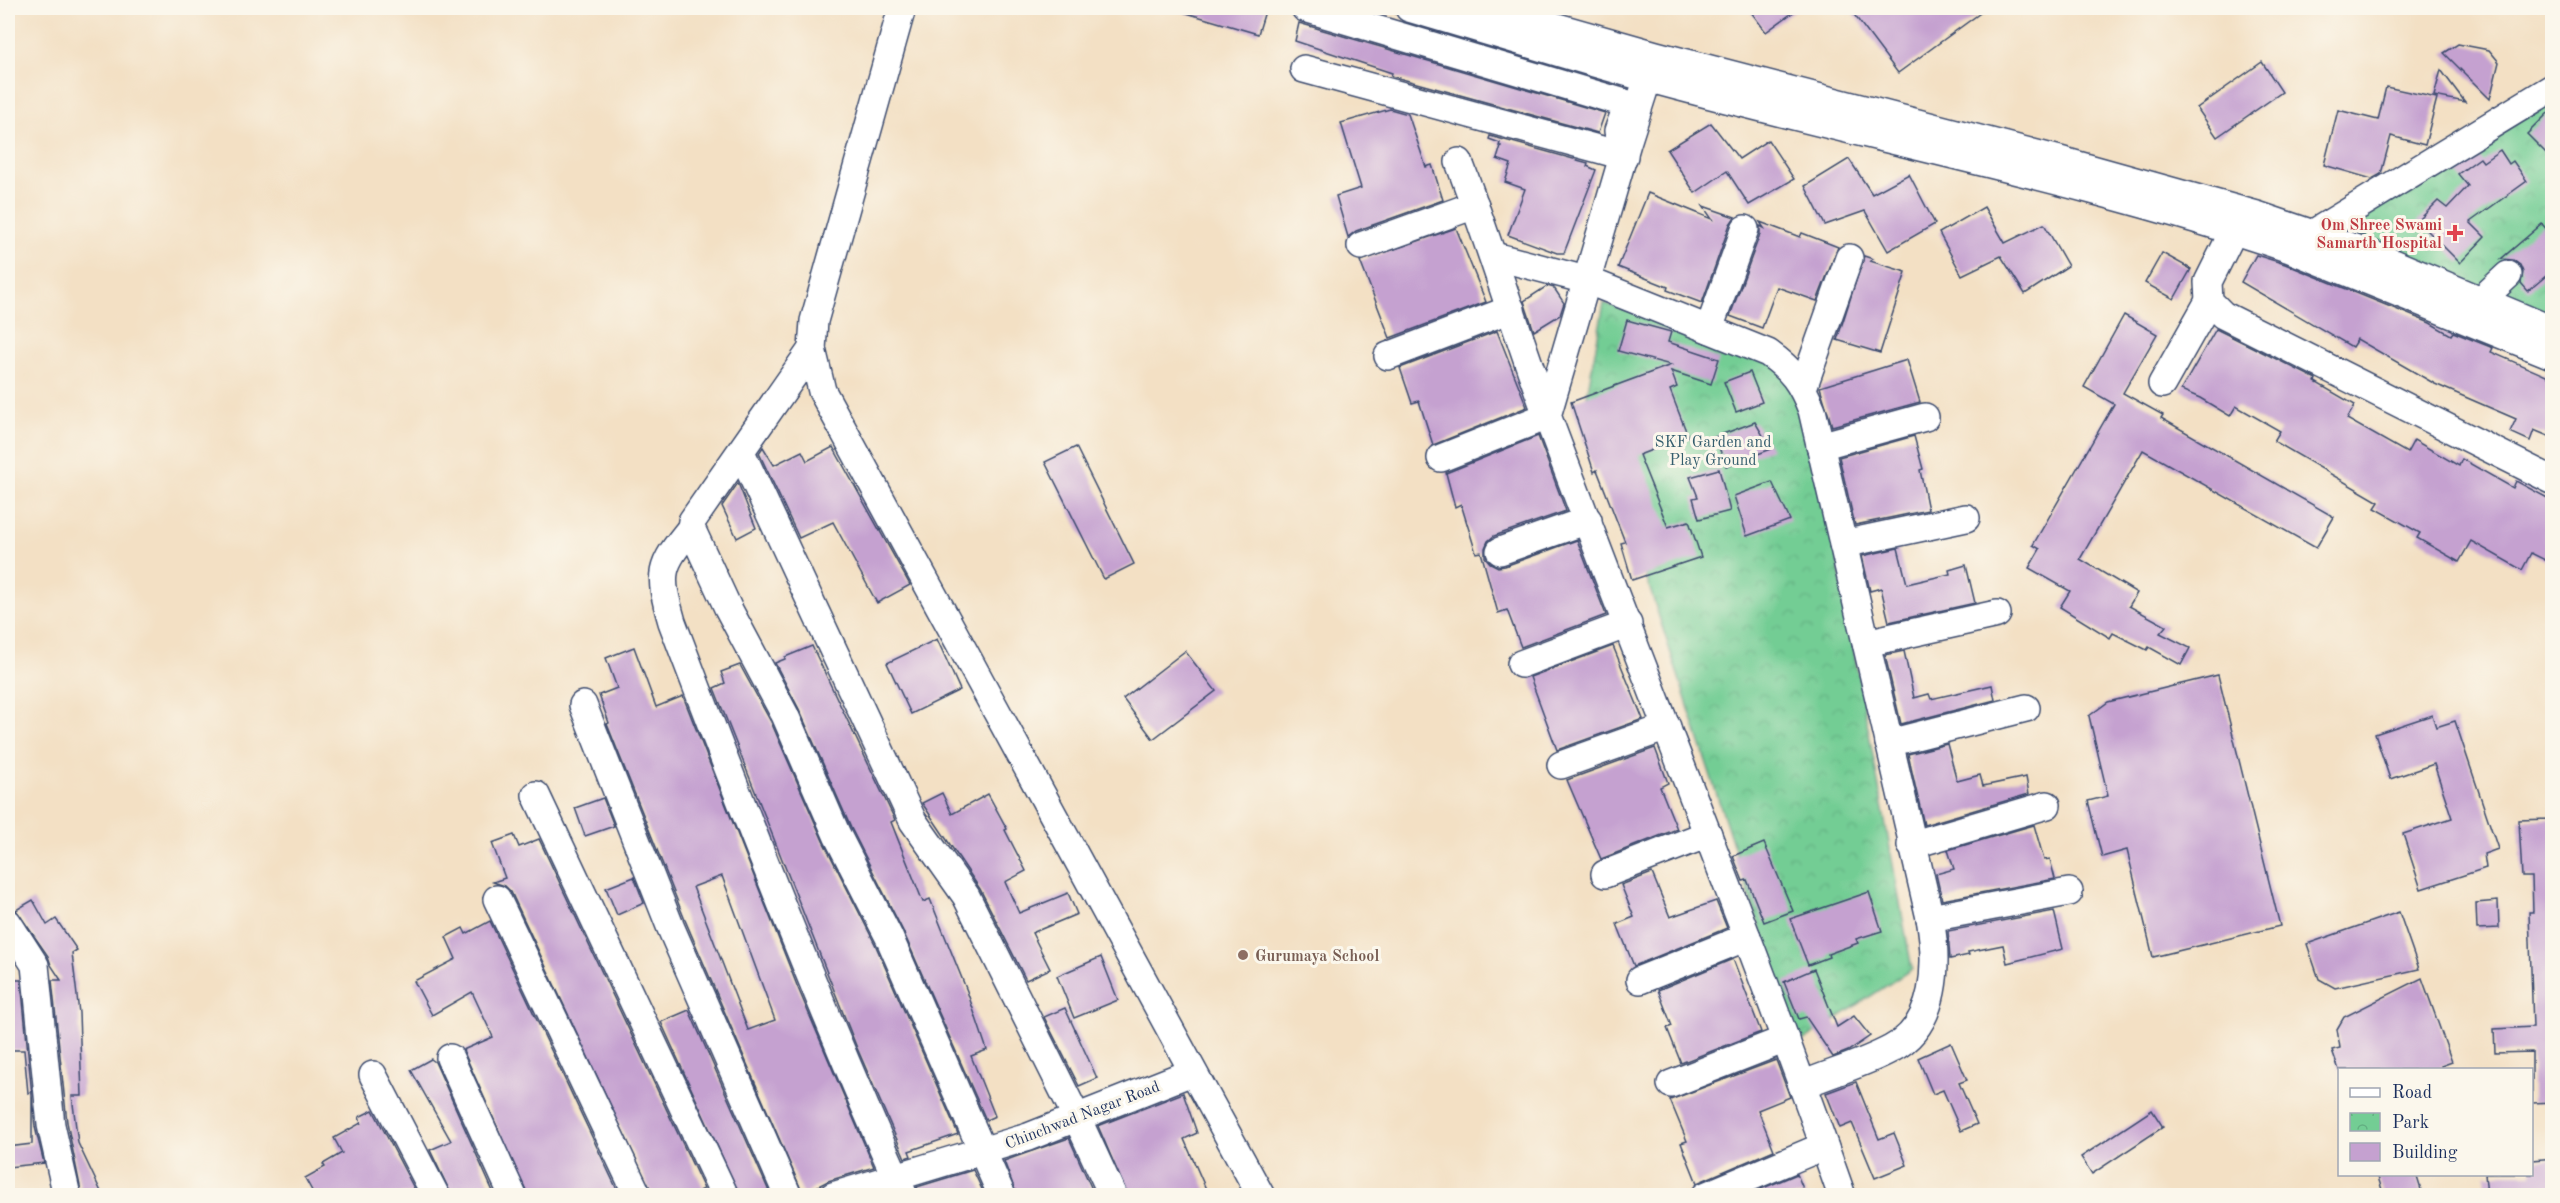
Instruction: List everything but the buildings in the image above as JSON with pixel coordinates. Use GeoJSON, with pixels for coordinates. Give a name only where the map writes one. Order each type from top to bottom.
{"type":"FeatureCollection","features":[{"type":"Feature","properties":{"kind":"street"},"geometry":{"type":"LineString","coordinates":[[902,8],[820,292],[814,321],[812,349],[822,391],[833,415],[1261,1196]]}},
{"type":"Feature","properties":{"kind":"street"},"geometry":{"type":"LineString","coordinates":[[1305,8],[1628,104],[1586,280],[1547,416]]}},
{"type":"Feature","properties":{"kind":"street"},"geometry":{"type":"LineString","coordinates":[[1409,8],[1652,67],[2082,166],[2312,232],[2553,330]]}},
{"type":"Feature","properties":{"kind":"street"},"geometry":{"type":"LineString","coordinates":[[1490,8],[1652,67],[2234,230],[2290,249],[2553,355]]}},
{"type":"Feature","properties":{"kind":"street"},"geometry":{"type":"LineString","coordinates":[[1619,148],[1652,67]]}},
{"type":"Feature","properties":{"kind":"street"},"geometry":{"type":"LineString","coordinates":[[1304,69],[1619,148]]}},
{"type":"Feature","properties":{"kind":"street"},"geometry":{"type":"LineString","coordinates":[[2290,249],[2312,232],[2553,88]]}},
{"type":"Feature","properties":{"kind":"street"},"geometry":{"type":"LineString","coordinates":[[1459,162],[1494,256],[1547,416],[1786,1039],[1842,1196]]}},
{"type":"Feature","properties":{"kind":"street"},"geometry":{"type":"LineString","coordinates":[[1361,246],[1475,205]]}},
{"type":"Feature","properties":{"kind":"street"},"geometry":{"type":"LineString","coordinates":[[1709,329],[1746,229]]}},
{"type":"Feature","properties":{"kind":"street"},"geometry":{"type":"LineString","coordinates":[[2162,384],[2209,301],[2208,282],[2234,230]]}},
{"type":"Feature","properties":{"kind":"street"},"geometry":{"type":"LineString","coordinates":[[1494,256],[1586,280],[1768,353],[1789,367],[1803,388],[1812,410],[1911,845],[1930,918],[1935,976],[1925,1013],[1910,1035],[1893,1048],[1802,1085]]}},
{"type":"Feature","properties":{"kind":"street"},"geometry":{"type":"LineString","coordinates":[[1803,388],[1849,258]]}},
{"type":"Feature","properties":{"kind":"street"},"geometry":{"type":"LineString","coordinates":[[2481,300],[2508,275]]}},
{"type":"Feature","properties":{"kind":"street"},"geometry":{"type":"LineString","coordinates":[[2209,301],[2223,315],[2553,480]]}},
{"type":"Feature","properties":{"kind":"street"},"geometry":{"type":"LineString","coordinates":[[1388,356],[1511,309]]}},
{"type":"Feature","properties":{"kind":"street"},"geometry":{"type":"LineString","coordinates":[[812,349],[692,521],[691,528],[664,566],[666,602],[759,850],[834,1037],[900,1186]]}},
{"type":"Feature","properties":{"kind":"street"},"geometry":{"type":"LineString","coordinates":[[1440,458],[1547,416]]}},
{"type":"Feature","properties":{"kind":"street"},"geometry":{"type":"LineString","coordinates":[[1820,446],[1925,417]]}},
{"type":"Feature","properties":{"kind":"street"},"geometry":{"type":"LineString","coordinates":[[741,452],[913,821],[966,896],[1077,1118],[1113,1196]]}},
{"type":"Feature","properties":{"kind":"street"},"geometry":{"type":"LineString","coordinates":[[1843,544],[1966,518]]}},
{"type":"Feature","properties":{"kind":"street"},"geometry":{"type":"LineString","coordinates":[[1500,551],[1588,520]]}},
{"type":"Feature","properties":{"kind":"street"},"geometry":{"type":"LineString","coordinates":[[691,528],[728,608],[785,715],[837,835],[889,937],[1002,1196]]}},
{"type":"Feature","properties":{"kind":"street"},"geometry":{"type":"LineString","coordinates":[[1866,643],[1997,614]]}},
{"type":"Feature","properties":{"kind":"street"},"geometry":{"type":"LineString","coordinates":[[1521,664],[1628,624]]}},
{"type":"Feature","properties":{"kind":"street"},"geometry":{"type":"LineString","coordinates":[[583,705],[670,926],[788,1196]]}},
{"type":"Feature","properties":{"kind":"street"},"geometry":{"type":"LineString","coordinates":[[1889,743],[2026,708]]}},
{"type":"Feature","properties":{"kind":"street"},"geometry":{"type":"LineString","coordinates":[[1561,765],[1667,727]]}},
{"type":"Feature","properties":{"kind":"street"},"geometry":{"type":"LineString","coordinates":[[536,795],[725,1196]]}},
{"type":"Feature","properties":{"kind":"street"},"geometry":{"type":"LineString","coordinates":[[1911,845],[2047,805]]}},
{"type":"Feature","properties":{"kind":"street"},"geometry":{"type":"LineString","coordinates":[[1605,874],[1708,834]]}},
{"type":"Feature","properties":{"kind":"street"},"geometry":{"type":"LineString","coordinates":[[1930,918],[2069,892]]}},
{"type":"Feature","properties":{"kind":"street"},"geometry":{"type":"LineString","coordinates":[[497,899],[638,1196]]}},
{"type":"Feature","properties":{"kind":"street"},"geometry":{"type":"LineString","coordinates":[[8,923],[35,965],[51,1125],[67,1196]]}},
{"type":"Feature","properties":{"kind":"street"},"geometry":{"type":"LineString","coordinates":[[1640,980],[1747,937]]}},
{"type":"Feature","properties":{"kind":"street"},"geometry":{"type":"LineString","coordinates":[[1671,1084],[1786,1039]]}},
{"type":"Feature","properties":{"kind":"street"},"geometry":{"type":"LineString","coordinates":[[450,1058],[513,1196]]}},
{"type":"Feature","properties":{"kind":"street","name":"Chinchwad Nagar Road"},"geometry":{"type":"LineString","coordinates":[[833,1196],[900,1186],[981,1150],[1028,1137],[1192,1072]]}},
{"type":"Feature","properties":{"kind":"street"},"geometry":{"type":"LineString","coordinates":[[373,1075],[436,1196]]}},
{"type":"Feature","properties":{"kind":"street"},"geometry":{"type":"LineString","coordinates":[[1705,1196],[1824,1146]]}},
{"type":"Feature","properties":{"kind":"green space"},"geometry":{"type":"Polygon","coordinates":[[[2552,98],[2552,315],[2327,227],[2552,98]]]}},
{"type":"Feature","properties":{"kind":"green space","name":"SKF Garden and Play Ground"},"geometry":{"type":"Polygon","coordinates":[[[1604,303],[1802,367],[1912,969],[1801,1042],[1792,1026],[1587,395],[1604,303]]]}},
{"type":"Feature","properties":{"kind":"place","name":"Om Shree Swami Samarth Hospital"},"geometry":{"type":"Point","coordinates":[2455,233]}},
{"type":"Feature","properties":{"kind":"place","name":"Gurumaya School"},"geometry":{"type":"Point","coordinates":[1243,955]}}]}
